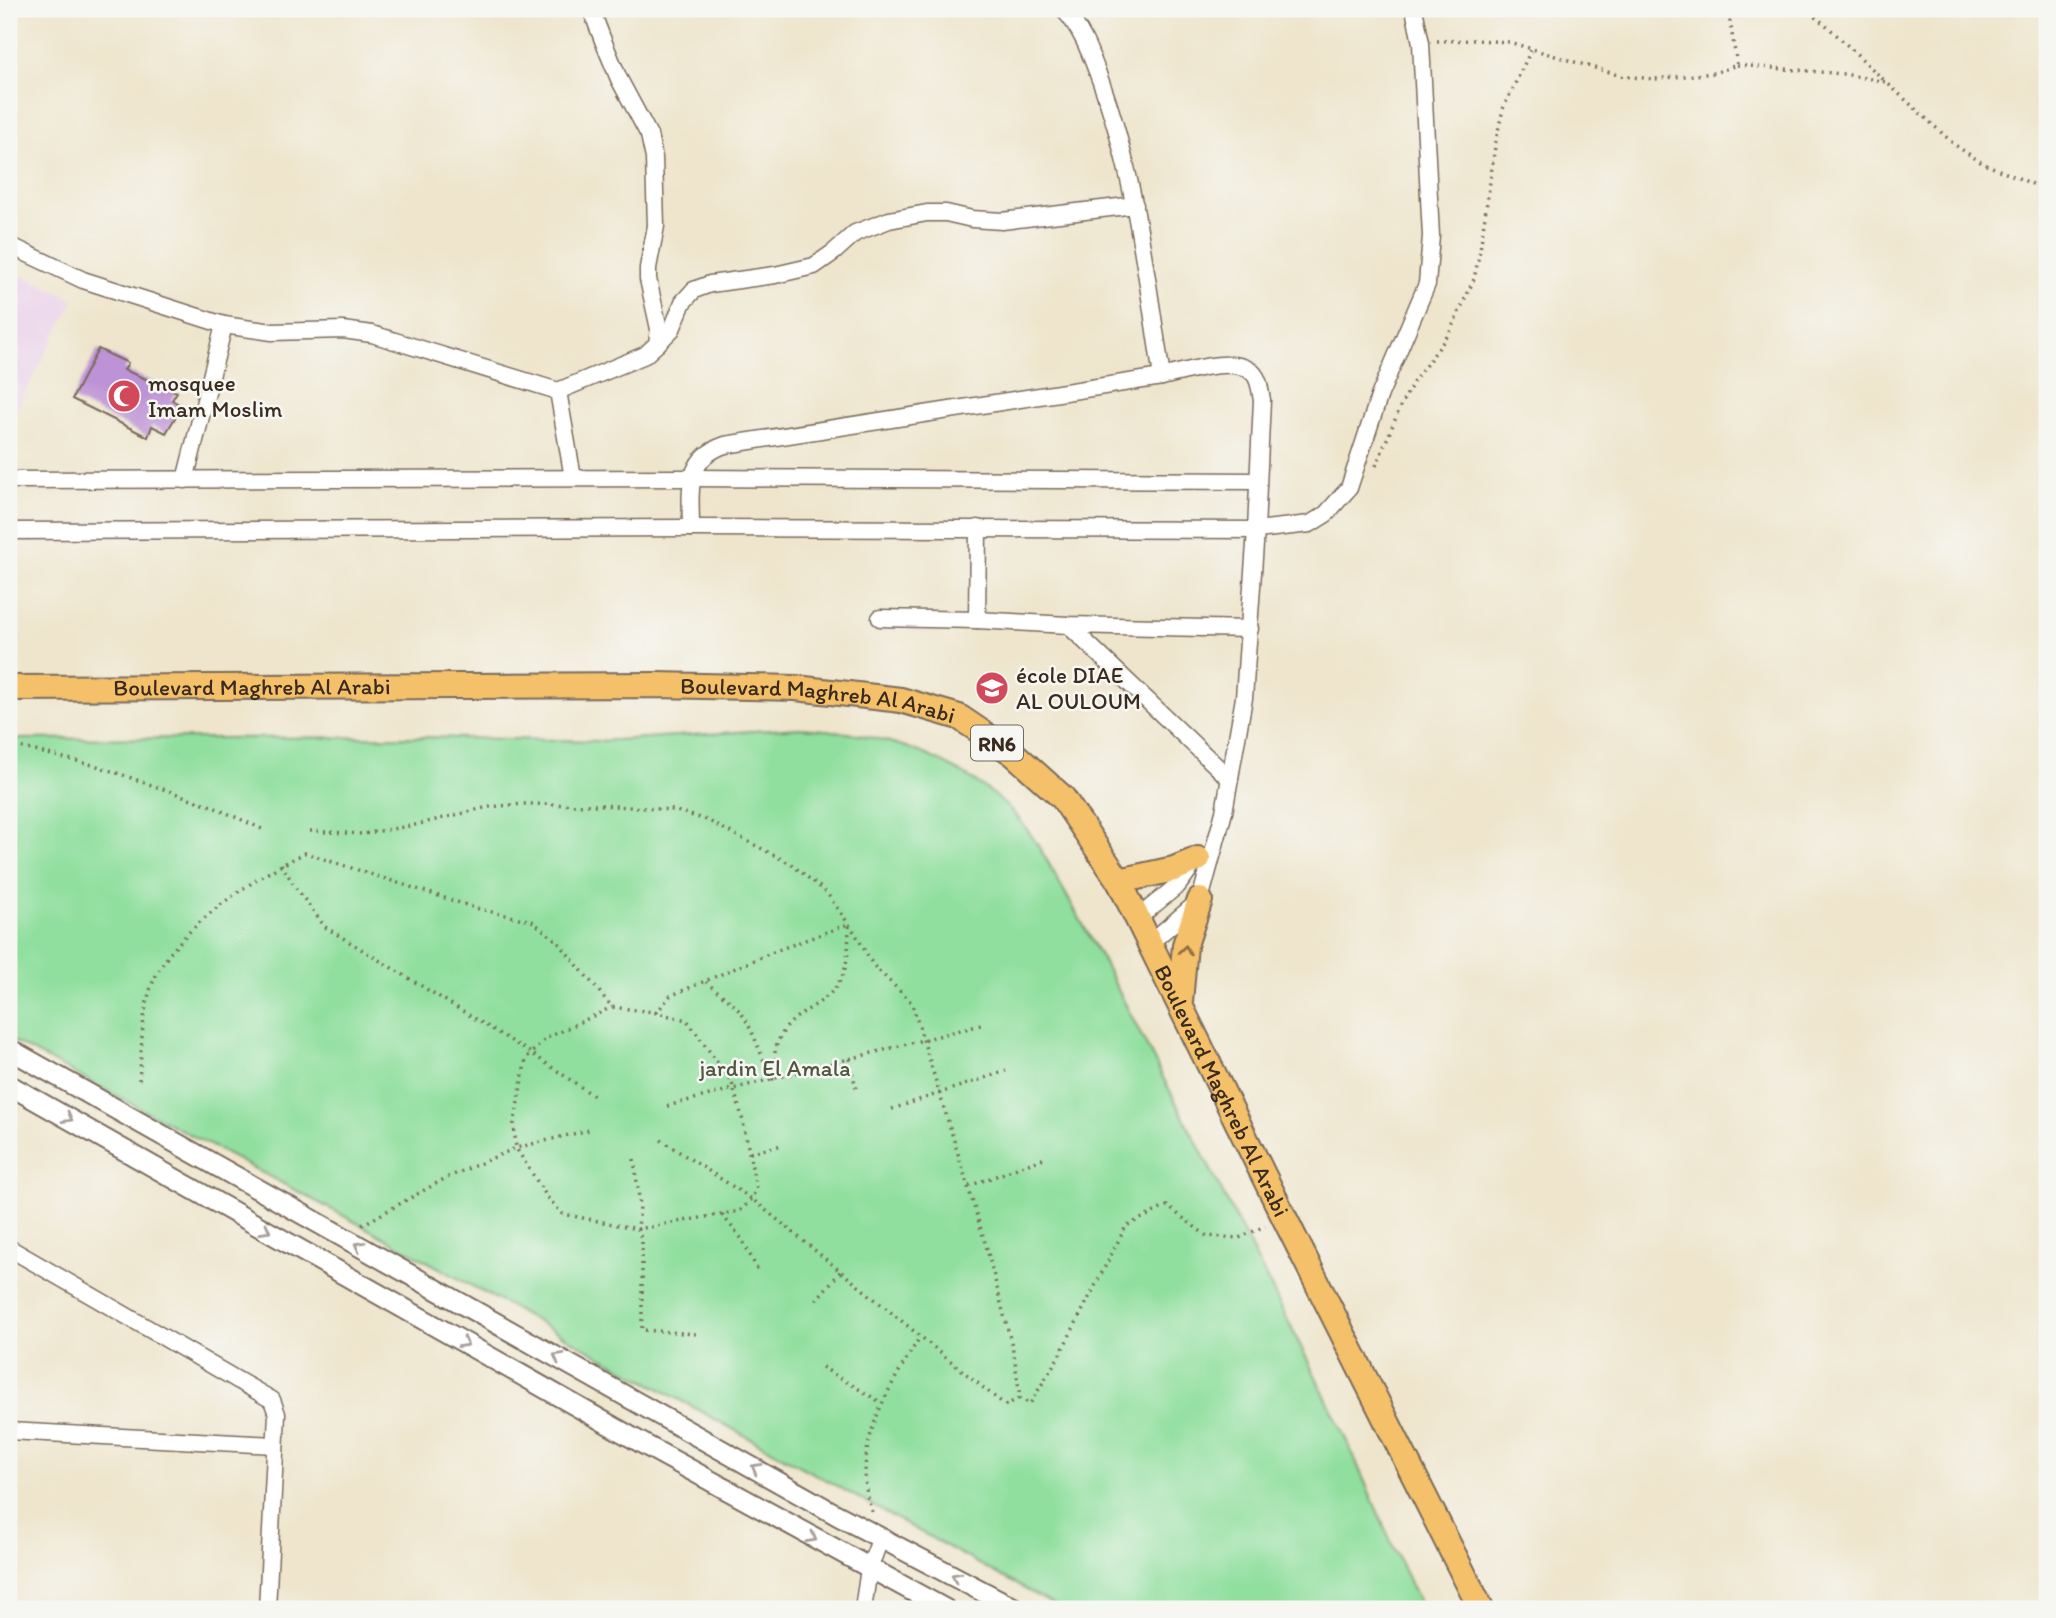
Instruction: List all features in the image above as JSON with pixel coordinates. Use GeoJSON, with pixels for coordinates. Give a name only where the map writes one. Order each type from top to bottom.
{"type":"FeatureCollection","features":[{"type":"Feature","properties":{"kind":"main road","name":"Boulevard Maghreb Al Arabi"},"geometry":{"type":"LineString","coordinates":[[9,688],[671,685],[796,688],[901,700],[959,718],[1014,754],[1063,798],[1119,881],[1481,1609]]}},
{"type":"Feature","properties":{"kind":"main road"},"geometry":{"type":"LineString","coordinates":[[1119,881],[1174,869],[1198,859]]}},
{"type":"Feature","properties":{"kind":"main road"},"geometry":{"type":"LineString","coordinates":[[1180,1003],[1185,945],[1200,900]]}},
{"type":"Feature","properties":{"kind":"street"},"geometry":{"type":"LineString","coordinates":[[595,9],[594,17],[604,43],[619,79],[649,135],[654,158],[656,226],[648,268],[659,329],[657,344]]}},
{"type":"Feature","properties":{"kind":"street"},"geometry":{"type":"LineString","coordinates":[[1063,9],[1075,21],[1085,40],[1107,97],[1135,205],[1162,377]]}},
{"type":"Feature","properties":{"kind":"street"},"geometry":{"type":"LineString","coordinates":[[9,531],[691,528],[1256,530],[1310,524],[1326,514],[1349,488],[1380,394],[1427,284],[1431,236],[1421,43],[1414,9]]}},
{"type":"Feature","properties":{"kind":"street"},"geometry":{"type":"LineString","coordinates":[[9,245],[83,280],[225,325],[272,332],[343,330],[372,334],[558,391],[645,355],[672,329],[683,302],[694,290],[710,284],[775,275],[814,266],[855,233],[889,220],[927,213],[946,213],[972,219],[1002,221],[1135,205]]}},
{"type":"Feature","properties":{"kind":"street"},"geometry":{"type":"LineString","coordinates":[[185,480],[225,325]]}},
{"type":"Feature","properties":{"kind":"street"},"geometry":{"type":"LineString","coordinates":[[691,528],[691,478],[706,454],[725,444],[1162,377],[1222,365],[1237,364],[1253,372],[1262,400],[1256,530],[1244,698],[1230,779],[1200,900],[1151,943]]}},
{"type":"Feature","properties":{"kind":"street"},"geometry":{"type":"LineString","coordinates":[[558,391],[573,478]]}},
{"type":"Feature","properties":{"kind":"street"},"geometry":{"type":"LineString","coordinates":[[9,480],[691,478],[1257,481]]}},
{"type":"Feature","properties":{"kind":"street"},"geometry":{"type":"LineString","coordinates":[[977,620],[978,528]]}},
{"type":"Feature","properties":{"kind":"street"},"geometry":{"type":"LineString","coordinates":[[880,618],[1250,629]]}},
{"type":"Feature","properties":{"kind":"street"},"geometry":{"type":"LineString","coordinates":[[1068,625],[1230,779]]}},
{"type":"Feature","properties":{"kind":"street"},"geometry":{"type":"LineString","coordinates":[[1138,918],[1178,885],[1220,825]]}},
{"type":"Feature","properties":{"kind":"street"},"geometry":{"type":"LineString","coordinates":[[9,1049],[837,1515],[1016,1609]]}},
{"type":"Feature","properties":{"kind":"street"},"geometry":{"type":"LineString","coordinates":[[9,1085],[647,1446],[945,1609]]}},
{"type":"Feature","properties":{"kind":"street"},"geometry":{"type":"LineString","coordinates":[[9,1248],[272,1400],[277,1414],[267,1609]]}},
{"type":"Feature","properties":{"kind":"street"},"geometry":{"type":"LineString","coordinates":[[647,1446],[665,1417]]}},
{"type":"Feature","properties":{"kind":"street"},"geometry":{"type":"LineString","coordinates":[[9,1431],[275,1445]]}},
{"type":"Feature","properties":{"kind":"street"},"geometry":{"type":"LineString","coordinates":[[863,1609],[869,1569],[881,1536]]}},
{"type":"Feature","properties":{"kind":"path"},"geometry":{"type":"LineString","coordinates":[[1728,9],[1737,65]]}},
{"type":"Feature","properties":{"kind":"path"},"geometry":{"type":"LineString","coordinates":[[1803,9],[1835,32],[1955,145],[1982,163],[2047,190]]}},
{"type":"Feature","properties":{"kind":"path"},"geometry":{"type":"LineString","coordinates":[[1421,43],[1476,40],[1510,42],[1621,76],[1655,79],[1714,73],[1737,65],[1844,74],[1886,82]]}},
{"type":"Feature","properties":{"kind":"path"},"geometry":{"type":"LineString","coordinates":[[1374,470],[1401,405],[1449,334],[1474,279],[1503,109],[1531,50]]}},
{"type":"Feature","properties":{"kind":"path"},"geometry":{"type":"LineString","coordinates":[[9,742],[33,751],[97,766],[208,805],[262,829]]}},
{"type":"Feature","properties":{"kind":"path"},"geometry":{"type":"LineString","coordinates":[[310,831],[363,834],[415,825],[488,807],[524,804],[602,805],[673,810],[707,820],[791,864],[826,892],[873,965],[912,1003],[969,1186],[1014,1354],[1020,1398]]}},
{"type":"Feature","properties":{"kind":"path"},"geometry":{"type":"LineString","coordinates":[[139,1080],[149,993],[168,955],[197,923],[281,864],[305,853],[479,909],[532,921],[558,942],[612,1007]]}},
{"type":"Feature","properties":{"kind":"path"},"geometry":{"type":"LineString","coordinates":[[281,864],[325,927],[531,1053],[597,1097]]}},
{"type":"Feature","properties":{"kind":"path"},"geometry":{"type":"LineString","coordinates":[[656,1013],[670,996],[778,950],[849,924]]}},
{"type":"Feature","properties":{"kind":"path"},"geometry":{"type":"LineString","coordinates":[[773,1079],[773,1056],[783,1032],[802,1012],[825,998],[845,974],[849,924]]}},
{"type":"Feature","properties":{"kind":"path"},"geometry":{"type":"LineString","coordinates":[[706,982],[746,1019],[773,1079]]}},
{"type":"Feature","properties":{"kind":"path"},"geometry":{"type":"LineString","coordinates":[[612,1007],[687,1020],[721,1065],[733,1088],[756,1187],[752,1199],[740,1211],[638,1229],[563,1214],[547,1197],[516,1148],[514,1124],[526,1058],[547,1038],[612,1007]]}},
{"type":"Feature","properties":{"kind":"path"},"geometry":{"type":"LineString","coordinates":[[667,1106],[981,1025]]}},
{"type":"Feature","properties":{"kind":"path"},"geometry":{"type":"LineString","coordinates":[[849,1059],[857,1092]]}},
{"type":"Feature","properties":{"kind":"path"},"geometry":{"type":"LineString","coordinates":[[892,1109],[1006,1071]]}},
{"type":"Feature","properties":{"kind":"path"},"geometry":{"type":"LineString","coordinates":[[341,1236],[446,1178],[516,1148],[589,1130]]}},
{"type":"Feature","properties":{"kind":"path"},"geometry":{"type":"LineString","coordinates":[[661,1140],[752,1199],[1006,1405],[1020,1398]]}},
{"type":"Feature","properties":{"kind":"path"},"geometry":{"type":"LineString","coordinates":[[750,1153],[782,1145]]}},
{"type":"Feature","properties":{"kind":"path"},"geometry":{"type":"LineString","coordinates":[[969,1186],[1047,1157]]}},
{"type":"Feature","properties":{"kind":"path"},"geometry":{"type":"LineString","coordinates":[[634,1159],[640,1206],[638,1229],[642,1241],[642,1330],[697,1334]]}},
{"type":"Feature","properties":{"kind":"path"},"geometry":{"type":"LineString","coordinates":[[1020,1398],[1030,1404],[1126,1226],[1167,1206],[1207,1236],[1239,1238],[1284,1217]]}},
{"type":"Feature","properties":{"kind":"path"},"geometry":{"type":"LineString","coordinates":[[722,1214],[742,1239],[759,1273]]}},
{"type":"Feature","properties":{"kind":"path"},"geometry":{"type":"LineString","coordinates":[[816,1300],[841,1271]]}},
{"type":"Feature","properties":{"kind":"path"},"geometry":{"type":"LineString","coordinates":[[881,1536],[867,1499],[865,1474],[869,1438],[881,1403],[920,1337]]}},
{"type":"Feature","properties":{"kind":"path"},"geometry":{"type":"LineString","coordinates":[[822,1367],[881,1403]]}},
{"type":"Feature","properties":{"kind":"shaded area"},"geometry":{"type":"Polygon","coordinates":[[[9,270],[74,300],[12,417],[9,416],[9,270]]]}},
{"type":"Feature","properties":{"kind":"green space","name":"jardin El Amala"},"geometry":{"type":"Polygon","coordinates":[[[799,728],[879,739],[929,756],[977,782],[999,799],[1028,830],[1102,959],[1267,1280],[1343,1433],[1423,1609],[1061,1609],[361,1225],[9,1039],[9,739],[423,737],[600,741],[799,728]]]}},
{"type":"Feature","properties":{"kind":"building","name":"mosquee Imam Moslim"},"geometry":{"type":"Polygon","coordinates":[[[98,349],[128,363],[124,370],[177,392],[172,400],[182,406],[166,433],[152,426],[148,437],[72,399],[98,349]]]}},
{"type":"Feature","properties":{"kind":"place","name":"mosquee Imam Moslim"},"geometry":{"type":"Point","coordinates":[124,396]}},
{"type":"Feature","properties":{"kind":"place","name":"école DIAE AL OULOUM"},"geometry":{"type":"Point","coordinates":[992,688]}}]}
